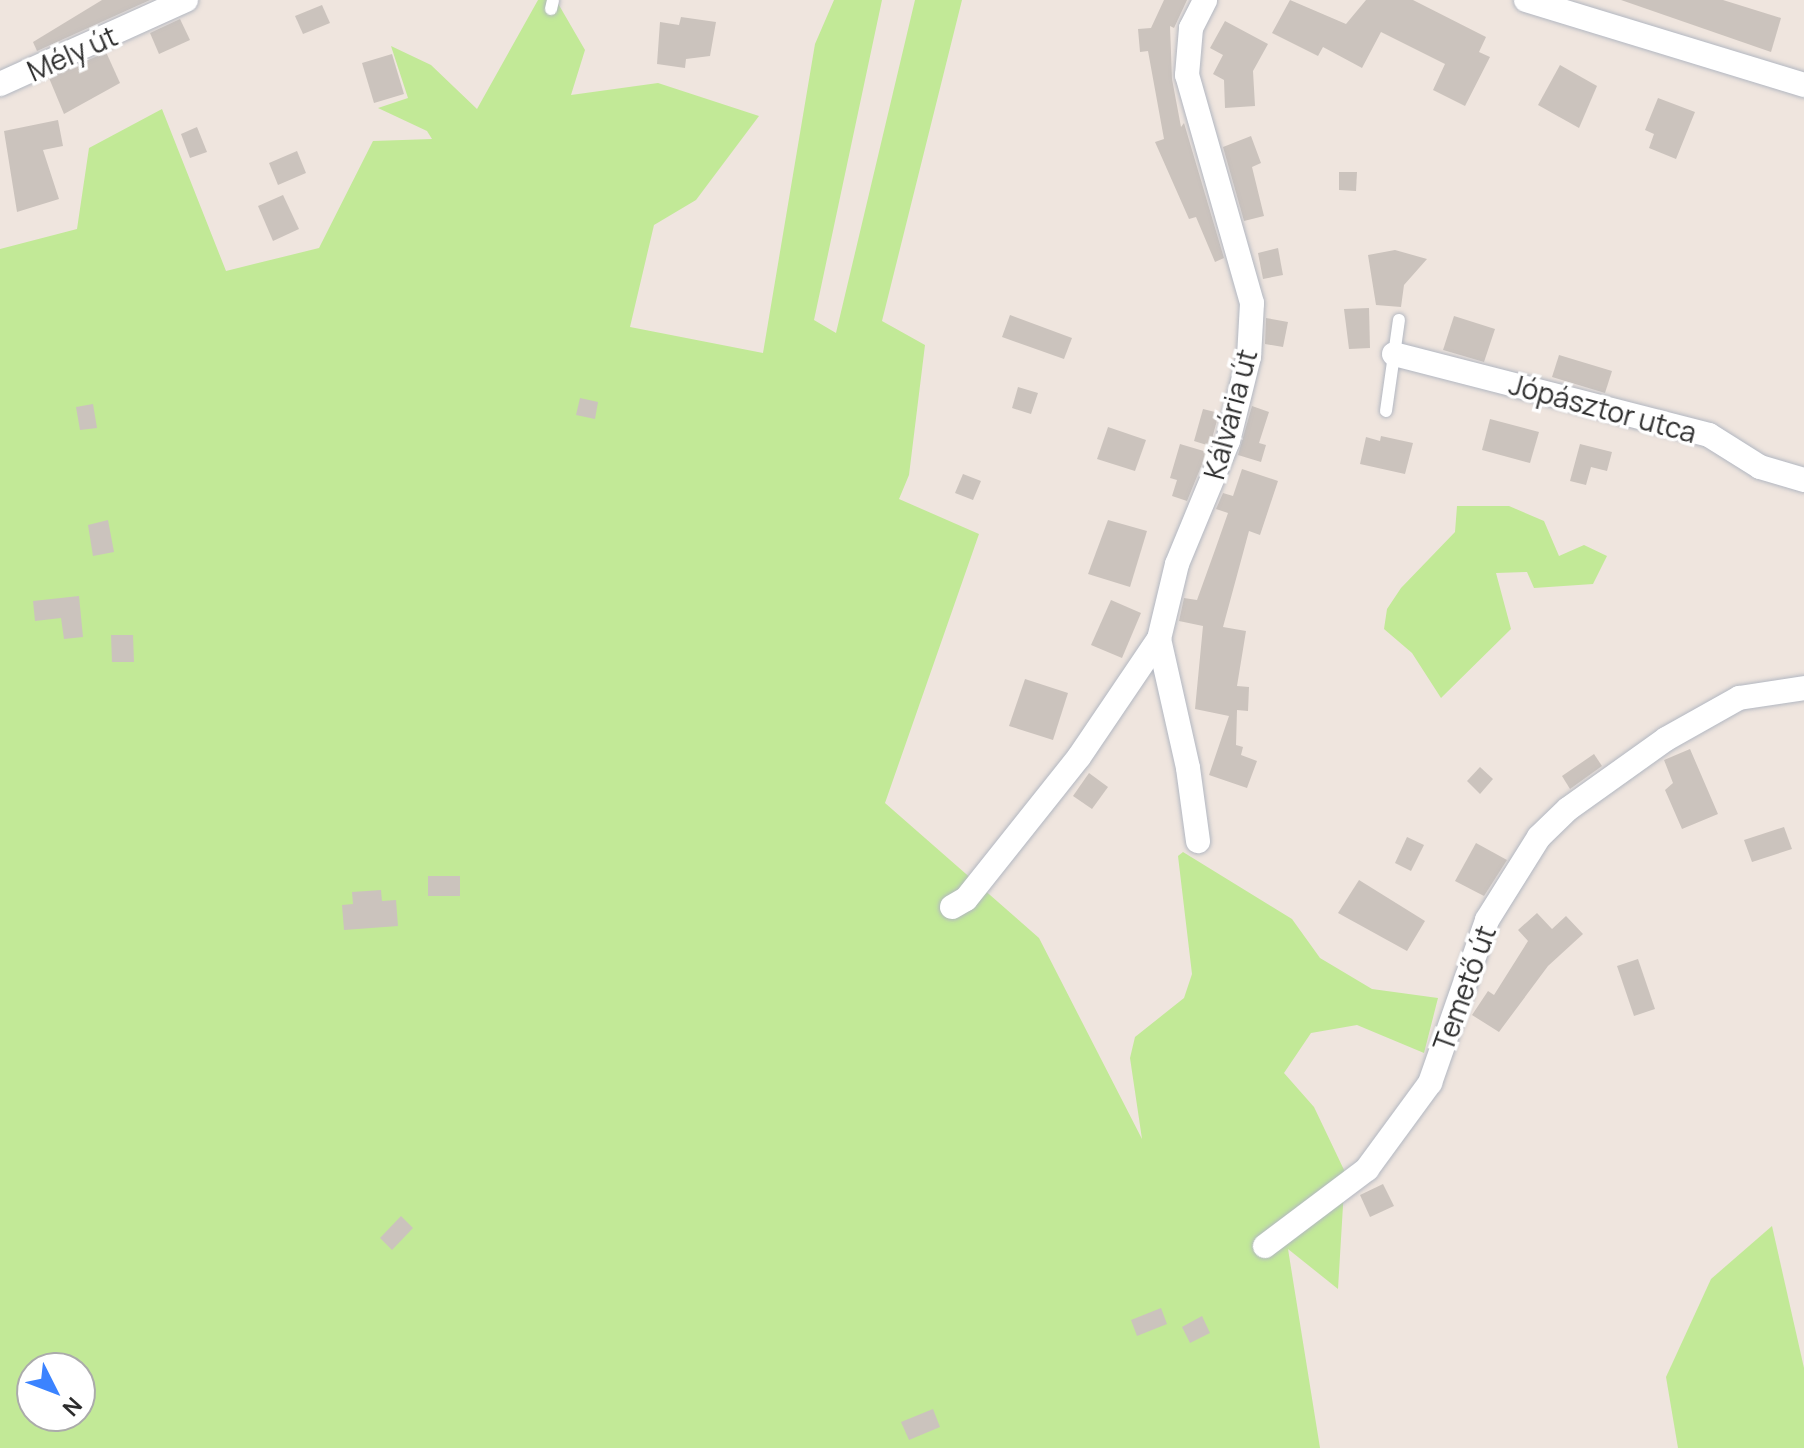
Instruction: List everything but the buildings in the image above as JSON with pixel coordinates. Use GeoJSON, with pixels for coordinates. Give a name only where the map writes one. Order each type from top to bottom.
{"type":"FeatureCollection","features":[{"type":"Feature","properties":{"kind":"street","name":"Mély út"},"geometry":{"type":"LineString","coordinates":[[0,84],[186,0]]}},
{"type":"Feature","properties":{"kind":"street","name":"Kálvária út"},"geometry":{"type":"LineString","coordinates":[[959,903],[1079,757],[1159,639],[1177,564],[1228,441],[1249,357],[1252,303],[1242,255],[1187,75],[1191,28],[1205,0]]}},
{"type":"Feature","properties":{"kind":"street"},"geometry":{"type":"LineString","coordinates":[[1526,0],[1804,85]]}},
{"type":"Feature","properties":{"kind":"street","name":"Jópásztor utca"},"geometry":{"type":"LineString","coordinates":[[1394,354],[1709,435],[1760,467],[1804,480]]}},
{"type":"Feature","properties":{"kind":"street","name":"Kálvária út"},"geometry":{"type":"LineString","coordinates":[[1159,639],[1188,768],[1198,841]]}},
{"type":"Feature","properties":{"kind":"street","name":"Temető út"},"geometry":{"type":"LineString","coordinates":[[1265,1246],[1367,1169],[1414,1108],[1430,1083],[1487,920],[1539,837],[1568,809],[1690,725],[1739,698],[1804,688]]}},
{"type":"Feature","properties":{"kind":"lane"},"geometry":{"type":"LineString","coordinates":[[1386,411],[1399,320]]}},
{"type":"Feature","properties":{"kind":"green space"},"geometry":{"type":"Polygon","coordinates":[[[538,0],[556,0],[585,50],[571,95],[658,83],[759,116],[696,200],[654,225],[630,327],[763,353],[815,44],[834,0],[882,0],[814,320],[836,333],[915,0],[962,0],[882,321],[925,345],[909,475],[899,499],[979,534],[885,803],[1039,938],[1142,1139],[1130,1058],[1135,1037],[1184,998],[1192,974],[1178,856],[1183,852],[1292,919],[1320,958],[1372,989],[1438,998],[1424,1053],[1357,1025],[1311,1033],[1284,1073],[1314,1107],[1345,1172],[1338,1289],[1288,1249],[1320,1448],[0,1448],[0,249],[77,229],[89,148],[162,109],[226,271],[319,248],[373,141],[432,139],[427,131],[378,108],[408,98],[391,46],[431,65],[477,109],[538,0]]]}},
{"type":"Feature","properties":{"kind":"green space"},"geometry":{"type":"Polygon","coordinates":[[[1457,506],[1509,506],[1544,521],[1559,556],[1584,545],[1607,556],[1593,584],[1534,588],[1527,572],[1496,573],[1511,629],[1441,698],[1412,653],[1384,629],[1387,609],[1401,588],[1455,532],[1457,506]]]}},
{"type":"Feature","properties":{"kind":"green space"},"geometry":{"type":"Polygon","coordinates":[[[1772,1226],[1804,1368],[1804,1448],[1678,1448],[1666,1377],[1711,1279],[1772,1226]]]}}]}
